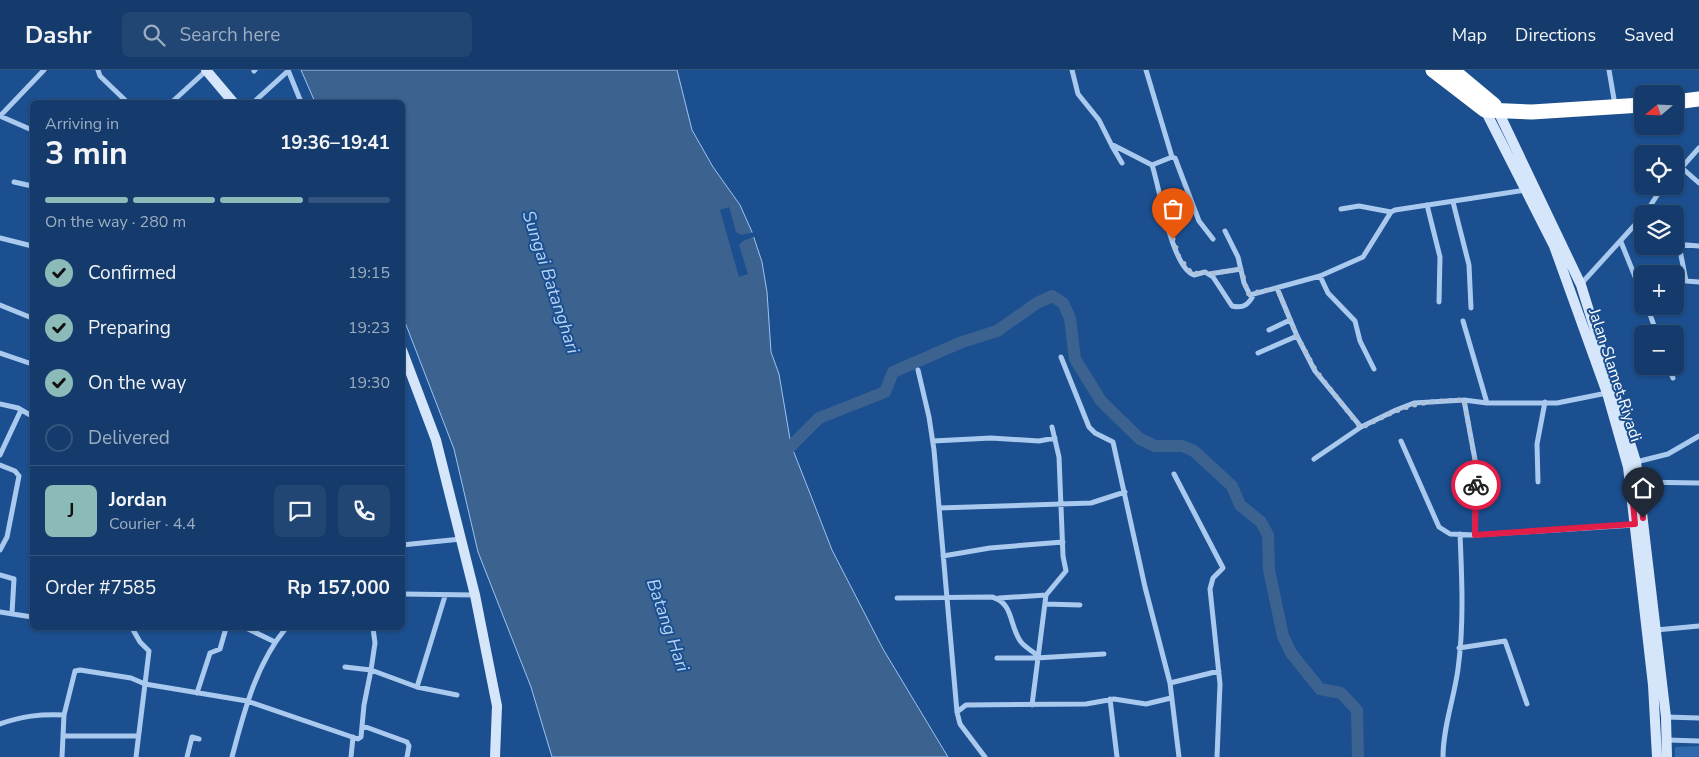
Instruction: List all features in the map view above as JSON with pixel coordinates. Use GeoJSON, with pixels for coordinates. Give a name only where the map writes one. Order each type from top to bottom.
{"type":"FeatureCollection","features":[{"type":"Feature","properties":{"kind":"highway"},"geometry":{"type":"LineString","coordinates":[[1432,70],[1491,110],[1532,112],[1634,106]]}},
{"type":"Feature","properties":{"kind":"highway"},"geometry":{"type":"LineString","coordinates":[[1452,70],[1478,90],[1491,110]]}},
{"type":"Feature","properties":{"kind":"highway"},"geometry":{"type":"LineString","coordinates":[[1684,101],[1699,99]]}},
{"type":"Feature","properties":{"kind":"main road"},"geometry":{"type":"LineString","coordinates":[[206,70],[231,100]]}},
{"type":"Feature","properties":{"kind":"main road","name":"Jalan Slamet Riyadi"},"geometry":{"type":"LineString","coordinates":[[1491,110],[1554,246],[1600,358],[1636,462],[1635,524],[1653,685],[1657,757]]}},
{"type":"Feature","properties":{"kind":"main road","name":"Jalan Slamet Riyadi"},"geometry":{"type":"LineString","coordinates":[[1491,110],[1580,285],[1600,358],[1607,393],[1635,482],[1656,630],[1666,717],[1667,757]]}},
{"type":"Feature","properties":{"kind":"main road"},"geometry":{"type":"LineString","coordinates":[[405,358],[436,440],[475,595],[497,706],[495,757]]}},
{"type":"Feature","properties":{"kind":"street"},"geometry":{"type":"LineString","coordinates":[[30,129],[0,116],[44,70]]}},
{"type":"Feature","properties":{"kind":"street"},"geometry":{"type":"LineString","coordinates":[[98,70],[100,76],[125,100]]}},
{"type":"Feature","properties":{"kind":"street"},"geometry":{"type":"LineString","coordinates":[[174,100],[206,70]]}},
{"type":"Feature","properties":{"kind":"street"},"geometry":{"type":"LineString","coordinates":[[256,100],[288,70],[301,100]]}},
{"type":"Feature","properties":{"kind":"street"},"geometry":{"type":"LineString","coordinates":[[1072,70],[1078,94],[1099,120],[1122,163]]}},
{"type":"Feature","properties":{"kind":"street"},"geometry":{"type":"LineString","coordinates":[[1146,70],[1172,157],[1175,158],[1199,221],[1213,239]]}},
{"type":"Feature","properties":{"kind":"street"},"geometry":{"type":"LineString","coordinates":[[1609,70],[1616,108]]}},
{"type":"Feature","properties":{"kind":"street"},"geometry":{"type":"LineString","coordinates":[[1111,144],[1152,165],[1179,257],[1192,274],[1205,272],[1209,274],[1241,269]]}},
{"type":"Feature","properties":{"kind":"street"},"geometry":{"type":"LineString","coordinates":[[1684,166],[1699,148]]}},
{"type":"Feature","properties":{"kind":"street"},"geometry":{"type":"LineString","coordinates":[[1152,165],[1172,157]]}},
{"type":"Feature","properties":{"kind":"street"},"geometry":{"type":"LineString","coordinates":[[1684,170],[1699,183]]}},
{"type":"Feature","properties":{"kind":"street"},"geometry":{"type":"LineString","coordinates":[[14,182],[30,186]]}},
{"type":"Feature","properties":{"kind":"street"},"geometry":{"type":"LineString","coordinates":[[1341,209],[1359,206],[1391,212],[1404,208],[1527,190]]}},
{"type":"Feature","properties":{"kind":"street"},"geometry":{"type":"LineString","coordinates":[[1453,202],[1469,265],[1471,308]]}},
{"type":"Feature","properties":{"kind":"street"},"geometry":{"type":"LineString","coordinates":[[1427,205],[1440,257],[1439,302]]}},
{"type":"Feature","properties":{"kind":"street"},"geometry":{"type":"LineString","coordinates":[[1225,231],[1238,257],[1247,293],[1254,294],[1320,276],[1365,255],[1391,212]]}},
{"type":"Feature","properties":{"kind":"street"},"geometry":{"type":"LineString","coordinates":[[1580,285],[1634,227]]}},
{"type":"Feature","properties":{"kind":"street"},"geometry":{"type":"LineString","coordinates":[[0,238],[30,246]]}},
{"type":"Feature","properties":{"kind":"street"},"geometry":{"type":"LineString","coordinates":[[1621,242],[1634,274]]}},
{"type":"Feature","properties":{"kind":"street"},"geometry":{"type":"LineString","coordinates":[[1684,245],[1699,246]]}},
{"type":"Feature","properties":{"kind":"street"},"geometry":{"type":"LineString","coordinates":[[1680,255],[1686,281],[1699,282]]}},
{"type":"Feature","properties":{"kind":"street"},"geometry":{"type":"LineString","coordinates":[[1209,274],[1232,306],[1244,306],[1250,302],[1254,294]]}},
{"type":"Feature","properties":{"kind":"street"},"geometry":{"type":"LineString","coordinates":[[1320,276],[1328,293],[1354,321],[1360,341],[1374,369]]}},
{"type":"Feature","properties":{"kind":"street"},"geometry":{"type":"LineString","coordinates":[[1277,288],[1297,336],[1316,371],[1361,428]]}},
{"type":"Feature","properties":{"kind":"street"},"geometry":{"type":"LineString","coordinates":[[0,305],[30,317]]}},
{"type":"Feature","properties":{"kind":"street"},"geometry":{"type":"LineString","coordinates":[[1269,330],[1290,320]]}},
{"type":"Feature","properties":{"kind":"street"},"geometry":{"type":"LineString","coordinates":[[1463,320],[1487,403]]}},
{"type":"Feature","properties":{"kind":"street"},"geometry":{"type":"LineString","coordinates":[[1258,353],[1297,336]]}},
{"type":"Feature","properties":{"kind":"street"},"geometry":{"type":"LineString","coordinates":[[0,353],[30,363]]}},
{"type":"Feature","properties":{"kind":"street"},"geometry":{"type":"LineString","coordinates":[[1061,357],[1089,427],[1094,433],[1113,442],[1145,587],[1170,683],[1179,757]]}},
{"type":"Feature","properties":{"kind":"street"},"geometry":{"type":"LineString","coordinates":[[918,370],[933,441],[956,712],[960,724],[985,757]]}},
{"type":"Feature","properties":{"kind":"street"},"geometry":{"type":"LineString","coordinates":[[1314,459],[1361,428],[1405,406],[1429,401],[1464,400],[1487,403],[1557,403],[1607,393]]}},
{"type":"Feature","properties":{"kind":"street"},"geometry":{"type":"LineString","coordinates":[[1464,400],[1476,466],[1475,535]]}},
{"type":"Feature","properties":{"kind":"street"},"geometry":{"type":"LineString","coordinates":[[1538,482],[1537,444],[1545,402]]}},
{"type":"Feature","properties":{"kind":"street"},"geometry":{"type":"LineString","coordinates":[[0,404],[21,410],[30,415]]}},
{"type":"Feature","properties":{"kind":"street"},"geometry":{"type":"LineString","coordinates":[[0,455],[21,410]]}},
{"type":"Feature","properties":{"kind":"street"},"geometry":{"type":"LineString","coordinates":[[1032,706],[1036,657],[1046,595],[1066,571],[1062,542],[1059,457],[1052,426]]}},
{"type":"Feature","properties":{"kind":"street"},"geometry":{"type":"LineString","coordinates":[[1636,462],[1668,454],[1699,436]]}},
{"type":"Feature","properties":{"kind":"street"},"geometry":{"type":"LineString","coordinates":[[933,441],[991,438],[1039,441],[1055,438]]}},
{"type":"Feature","properties":{"kind":"street"},"geometry":{"type":"LineString","coordinates":[[1401,441],[1440,527],[1450,534],[1475,535],[1635,524]]}},
{"type":"Feature","properties":{"kind":"street"},"geometry":{"type":"LineString","coordinates":[[0,465],[15,471],[19,476],[7,537],[0,549]]}},
{"type":"Feature","properties":{"kind":"street"},"geometry":{"type":"LineString","coordinates":[[1174,474],[1223,568],[1213,578],[1210,589],[1218,671],[1217,757]]}},
{"type":"Feature","properties":{"kind":"street"},"geometry":{"type":"LineString","coordinates":[[1635,482],[1699,483]]}},
{"type":"Feature","properties":{"kind":"street"},"geometry":{"type":"LineString","coordinates":[[939,508],[1090,503],[1125,492]]}},
{"type":"Feature","properties":{"kind":"street"},"geometry":{"type":"LineString","coordinates":[[1443,757],[1448,711],[1458,671],[1462,598],[1460,534]]}},
{"type":"Feature","properties":{"kind":"street"},"geometry":{"type":"LineString","coordinates":[[405,545],[460,539]]}},
{"type":"Feature","properties":{"kind":"street"},"geometry":{"type":"LineString","coordinates":[[943,556],[990,548],[1062,542]]}},
{"type":"Feature","properties":{"kind":"street"},"geometry":{"type":"LineString","coordinates":[[0,575],[14,579],[12,613]]}},
{"type":"Feature","properties":{"kind":"street"},"geometry":{"type":"LineString","coordinates":[[405,594],[475,595]]}},
{"type":"Feature","properties":{"kind":"street"},"geometry":{"type":"LineString","coordinates":[[897,598],[996,598],[1046,595]]}},
{"type":"Feature","properties":{"kind":"street"},"geometry":{"type":"LineString","coordinates":[[417,687],[445,596]]}},
{"type":"Feature","properties":{"kind":"street"},"geometry":{"type":"LineString","coordinates":[[996,598],[1006,604],[1020,641],[1036,657]]}},
{"type":"Feature","properties":{"kind":"street"},"geometry":{"type":"LineString","coordinates":[[1045,604],[1080,605]]}},
{"type":"Feature","properties":{"kind":"street"},"geometry":{"type":"LineString","coordinates":[[0,612],[30,617]]}},
{"type":"Feature","properties":{"kind":"street"},"geometry":{"type":"LineString","coordinates":[[1656,630],[1699,626]]}},
{"type":"Feature","properties":{"kind":"street"},"geometry":{"type":"LineString","coordinates":[[133,630],[140,642],[149,651],[137,736],[136,757]]}},
{"type":"Feature","properties":{"kind":"street"},"geometry":{"type":"LineString","coordinates":[[197,693],[209,656],[222,645],[226,630]]}},
{"type":"Feature","properties":{"kind":"street"},"geometry":{"type":"LineString","coordinates":[[250,630],[274,642]]}},
{"type":"Feature","properties":{"kind":"street"},"geometry":{"type":"LineString","coordinates":[[232,757],[247,701],[274,642],[284,630]]}},
{"type":"Feature","properties":{"kind":"street"},"geometry":{"type":"LineString","coordinates":[[62,757],[64,715],[75,671],[80,670],[131,678],[145,684],[247,701],[353,737],[361,737],[375,643],[372,630]]}},
{"type":"Feature","properties":{"kind":"street"},"geometry":{"type":"LineString","coordinates":[[1459,648],[1505,641],[1527,704]]}},
{"type":"Feature","properties":{"kind":"street"},"geometry":{"type":"LineString","coordinates":[[997,658],[1104,654]]}},
{"type":"Feature","properties":{"kind":"street"},"geometry":{"type":"LineString","coordinates":[[345,667],[372,670],[417,687],[457,695]]}},
{"type":"Feature","properties":{"kind":"street"},"geometry":{"type":"LineString","coordinates":[[1170,683],[1218,671]]}},
{"type":"Feature","properties":{"kind":"street"},"geometry":{"type":"LineString","coordinates":[[956,712],[966,705],[1032,706],[1086,704],[1110,699],[1146,704],[1171,698]]}},
{"type":"Feature","properties":{"kind":"street"},"geometry":{"type":"LineString","coordinates":[[1110,699],[1117,757]]}},
{"type":"Feature","properties":{"kind":"street"},"geometry":{"type":"LineString","coordinates":[[0,724],[21,716],[37,714],[64,715]]}},
{"type":"Feature","properties":{"kind":"street"},"geometry":{"type":"LineString","coordinates":[[1666,717],[1699,718]]}},
{"type":"Feature","properties":{"kind":"street"},"geometry":{"type":"LineString","coordinates":[[363,726],[407,742],[409,746],[407,757]]}},
{"type":"Feature","properties":{"kind":"street"},"geometry":{"type":"LineString","coordinates":[[63,736],[137,736]]}},
{"type":"Feature","properties":{"kind":"street"},"geometry":{"type":"LineString","coordinates":[[188,757],[192,737],[199,739]]}},
{"type":"Feature","properties":{"kind":"street"},"geometry":{"type":"LineString","coordinates":[[351,757],[353,737]]}},
{"type":"Feature","properties":{"kind":"street"},"geometry":{"type":"LineString","coordinates":[[1666,740],[1699,741]]}},
{"type":"Feature","properties":{"kind":"shaded area"},"geometry":{"type":"Polygon","coordinates":[[[1699,746],[1699,757],[1675,757],[1675,747],[1699,746]]]}},
{"type":"Feature","properties":{"kind":"water"},"geometry":{"type":"Polygon","coordinates":[[[301,70],[677,70],[692,130],[713,167],[740,205],[762,262],[767,292],[771,352],[779,374],[791,445],[832,550],[883,649],[948,757],[552,757],[531,687],[478,552],[454,449],[405,322],[405,100],[314,100],[301,70]]]}},
{"type":"Feature","properties":{"kind":"pier"},"geometry":{"type":"Polygon","coordinates":[[[729,207],[736,232],[741,235],[755,232],[756,236],[743,241],[739,245],[748,274],[739,277],[720,210],[729,207]]]}},
{"type":"Feature","properties":{"kind":"waterway"},"geometry":{"type":"LineString","coordinates":[[781,456],[819,418],[885,392],[893,372],[962,342],[997,331],[1037,303],[1052,296],[1063,303],[1070,318],[1075,359],[1101,401],[1140,439],[1155,446],[1182,446],[1194,451],[1232,486],[1240,505],[1261,522],[1268,535],[1269,570],[1283,636],[1291,653],[1320,689],[1341,693],[1357,710],[1358,757]]}},
{"type":"Feature","properties":{"kind":"way so far"},"geometry":{"type":"LineString","coordinates":[[1173,239],[1181,261],[1189,272],[1194,275],[1205,272],[1209,274],[1241,269],[1248,294],[1277,288],[1297,336],[1316,371],[1361,428],[1414,403],[1464,400],[1476,466],[1476,485]]}},
{"type":"Feature","properties":{"kind":"route"},"geometry":{"type":"LineString","coordinates":[[1476,485],[1475,535],[1635,524],[1631,482],[1640,482],[1643,518]]}},
{"type":"Feature","properties":{"kind":"water label","name":"Sungai Batanghari"},"geometry":{"type":"Point","coordinates":[551,282]}},
{"type":"Feature","properties":{"kind":"water label","name":"Batang Hari"},"geometry":{"type":"Point","coordinates":[668,625]}}]}
